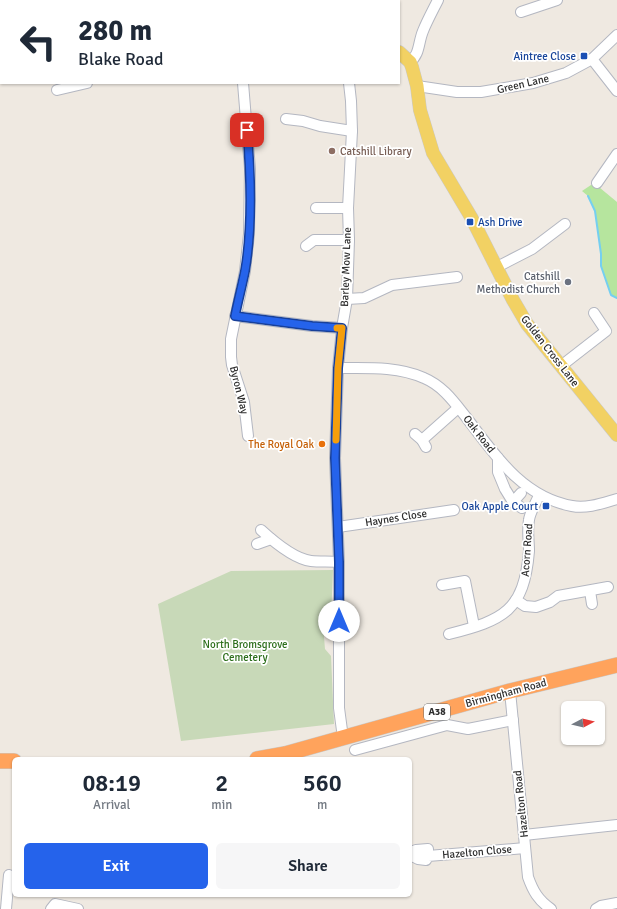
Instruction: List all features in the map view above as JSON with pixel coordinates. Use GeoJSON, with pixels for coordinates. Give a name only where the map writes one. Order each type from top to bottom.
{"type":"FeatureCollection","features":[{"type":"Feature","properties":{"kind":"highway","name":"Birmingham Road"},"geometry":{"type":"LineString","coordinates":[[268,757],[286,754],[510,691],[617,665]]}},
{"type":"Feature","properties":{"kind":"highway"},"geometry":{"type":"LineString","coordinates":[[0,761],[12,762]]}},
{"type":"Feature","properties":{"kind":"main road"},"geometry":{"type":"LineString","coordinates":[[400,53],[410,62]]}},
{"type":"Feature","properties":{"kind":"main road","name":"Golden Cross Lane"},"geometry":{"type":"LineString","coordinates":[[410,62],[417,86],[420,110],[433,153],[471,217],[527,324],[617,435]]}},
{"type":"Feature","properties":{"kind":"street"},"geometry":{"type":"LineString","coordinates":[[410,62],[418,53],[422,33],[438,0]]}},
{"type":"Feature","properties":{"kind":"street"},"geometry":{"type":"LineString","coordinates":[[521,12],[554,0]]}},
{"type":"Feature","properties":{"kind":"street","name":"Green Lane"},"geometry":{"type":"LineString","coordinates":[[417,86],[457,92],[491,91],[548,79],[592,59],[617,35]]}},
{"type":"Feature","properties":{"kind":"street"},"geometry":{"type":"LineString","coordinates":[[592,59],[615,86]]}},
{"type":"Feature","properties":{"kind":"street"},"geometry":{"type":"LineString","coordinates":[[57,90],[81,84]]}},
{"type":"Feature","properties":{"kind":"street","name":"Byron Way"},"geometry":{"type":"LineString","coordinates":[[243,84],[250,169],[249,234],[245,271],[231,339],[231,356],[232,365],[244,402],[248,436]]}},
{"type":"Feature","properties":{"kind":"street","name":"Barley Mow Lane"},"geometry":{"type":"LineString","coordinates":[[344,738],[339,708],[339,562],[335,458],[338,368],[342,328],[347,299],[349,240],[348,208],[352,131],[349,84]]}},
{"type":"Feature","properties":{"kind":"street"},"geometry":{"type":"LineString","coordinates":[[286,119],[304,117],[320,126],[352,131]]}},
{"type":"Feature","properties":{"kind":"street"},"geometry":{"type":"LineString","coordinates":[[597,183],[617,154]]}},
{"type":"Feature","properties":{"kind":"street"},"geometry":{"type":"LineString","coordinates":[[316,208],[348,208]]}},
{"type":"Feature","properties":{"kind":"street"},"geometry":{"type":"LineString","coordinates":[[497,267],[532,249],[563,230]]}},
{"type":"Feature","properties":{"kind":"street"},"geometry":{"type":"LineString","coordinates":[[306,246],[314,240],[349,240]]}},
{"type":"Feature","properties":{"kind":"street"},"geometry":{"type":"LineString","coordinates":[[347,299],[364,298],[392,285],[457,277]]}},
{"type":"Feature","properties":{"kind":"street"},"geometry":{"type":"LineString","coordinates":[[561,366],[606,331],[594,313]]}},
{"type":"Feature","properties":{"kind":"street"},"geometry":{"type":"LineString","coordinates":[[235,316],[312,326],[342,328]]}},
{"type":"Feature","properties":{"kind":"street","name":"Oak Road"},"geometry":{"type":"LineString","coordinates":[[338,368],[367,368],[410,373],[425,378],[443,390],[516,478],[539,495],[573,507],[589,506],[617,499]]}},
{"type":"Feature","properties":{"kind":"street"},"geometry":{"type":"LineString","coordinates":[[421,441],[458,408]]}},
{"type":"Feature","properties":{"kind":"street"},"geometry":{"type":"LineString","coordinates":[[498,458],[498,472],[512,502],[522,508]]}},
{"type":"Feature","properties":{"kind":"street"},"geometry":{"type":"LineString","coordinates":[[512,502],[521,493]]}},
{"type":"Feature","properties":{"kind":"street","name":"Acorn Road"},"geometry":{"type":"LineString","coordinates":[[450,634],[488,622],[511,608],[524,586],[529,550],[529,520],[539,495]]}},
{"type":"Feature","properties":{"kind":"street","name":"Haynes Close"},"geometry":{"type":"LineString","coordinates":[[338,527],[454,510]]}},
{"type":"Feature","properties":{"kind":"street"},"geometry":{"type":"LineString","coordinates":[[261,530],[289,552],[310,561],[339,562]]}},
{"type":"Feature","properties":{"kind":"street"},"geometry":{"type":"LineString","coordinates":[[257,544],[271,539]]}},
{"type":"Feature","properties":{"kind":"street"},"geometry":{"type":"LineString","coordinates":[[442,585],[465,581],[474,626]]}},
{"type":"Feature","properties":{"kind":"street"},"geometry":{"type":"LineString","coordinates":[[516,600],[525,606],[536,607],[550,602],[558,596],[608,587]]}},
{"type":"Feature","properties":{"kind":"street"},"geometry":{"type":"LineString","coordinates":[[590,591],[592,604]]}},
{"type":"Feature","properties":{"kind":"street","name":"Hazelton Road"},"geometry":{"type":"LineString","coordinates":[[510,691],[528,877],[538,898],[551,909]]}},
{"type":"Feature","properties":{"kind":"street"},"geometry":{"type":"LineString","coordinates":[[355,750],[447,725],[468,729],[513,720]]}},
{"type":"Feature","properties":{"kind":"street"},"geometry":{"type":"LineString","coordinates":[[524,835],[617,825]]}},
{"type":"Feature","properties":{"kind":"street","name":"Hazelton Close"},"geometry":{"type":"LineString","coordinates":[[428,856],[525,848]]}},
{"type":"Feature","properties":{"kind":"street"},"geometry":{"type":"LineString","coordinates":[[6,909],[9,875]]}},
{"type":"Feature","properties":{"kind":"street"},"geometry":{"type":"LineString","coordinates":[[596,909],[601,906],[617,903]]}},
{"type":"Feature","properties":{"kind":"street"},"geometry":{"type":"LineString","coordinates":[[51,909],[54,904],[78,909]]}},
{"type":"Feature","properties":{"kind":"green space"},"geometry":{"type":"Polygon","coordinates":[[[594,183],[617,202],[617,298],[611,295],[601,266],[601,254],[595,211],[588,196],[582,191],[594,183]]]}},
{"type":"Feature","properties":{"kind":"green space","name":"North Bromsgrove Cemetery"},"geometry":{"type":"Polygon","coordinates":[[[333,570],[331,617],[326,626],[324,637],[325,649],[331,656],[334,724],[181,741],[158,604],[231,571],[333,570]]]}},
{"type":"Feature","properties":{"kind":"waterway"},"geometry":{"type":"LineString","coordinates":[[588,196],[595,211],[601,254],[601,266],[611,295],[617,298]]}},
{"type":"Feature","properties":{"kind":"slow traffic"},"geometry":{"type":"LineString","coordinates":[[336,440],[338,368],[342,328],[337,328]]}},
{"type":"Feature","properties":{"kind":"place","name":"Aintree Close"},"geometry":{"type":"Point","coordinates":[584,56]}},
{"type":"Feature","properties":{"kind":"place","name":"Catshill Library"},"geometry":{"type":"Point","coordinates":[332,151]}},
{"type":"Feature","properties":{"kind":"place","name":"Ash Drive"},"geometry":{"type":"Point","coordinates":[470,222]}},
{"type":"Feature","properties":{"kind":"place","name":"Catshill Methodist Church"},"geometry":{"type":"Point","coordinates":[568,282]}},
{"type":"Feature","properties":{"kind":"place","name":"The Royal Oak"},"geometry":{"type":"Point","coordinates":[322,444]}},
{"type":"Feature","properties":{"kind":"place","name":"Oak Apple Court"},"geometry":{"type":"Point","coordinates":[546,506]}},
{"type":"Feature","properties":{"kind":"route"},"geometry":{"type":"LineString","coordinates":[[247,130],[250,169],[249,234],[245,271],[235,316],[312,326],[342,328],[338,368],[335,458],[339,562],[339,621]]}}]}
